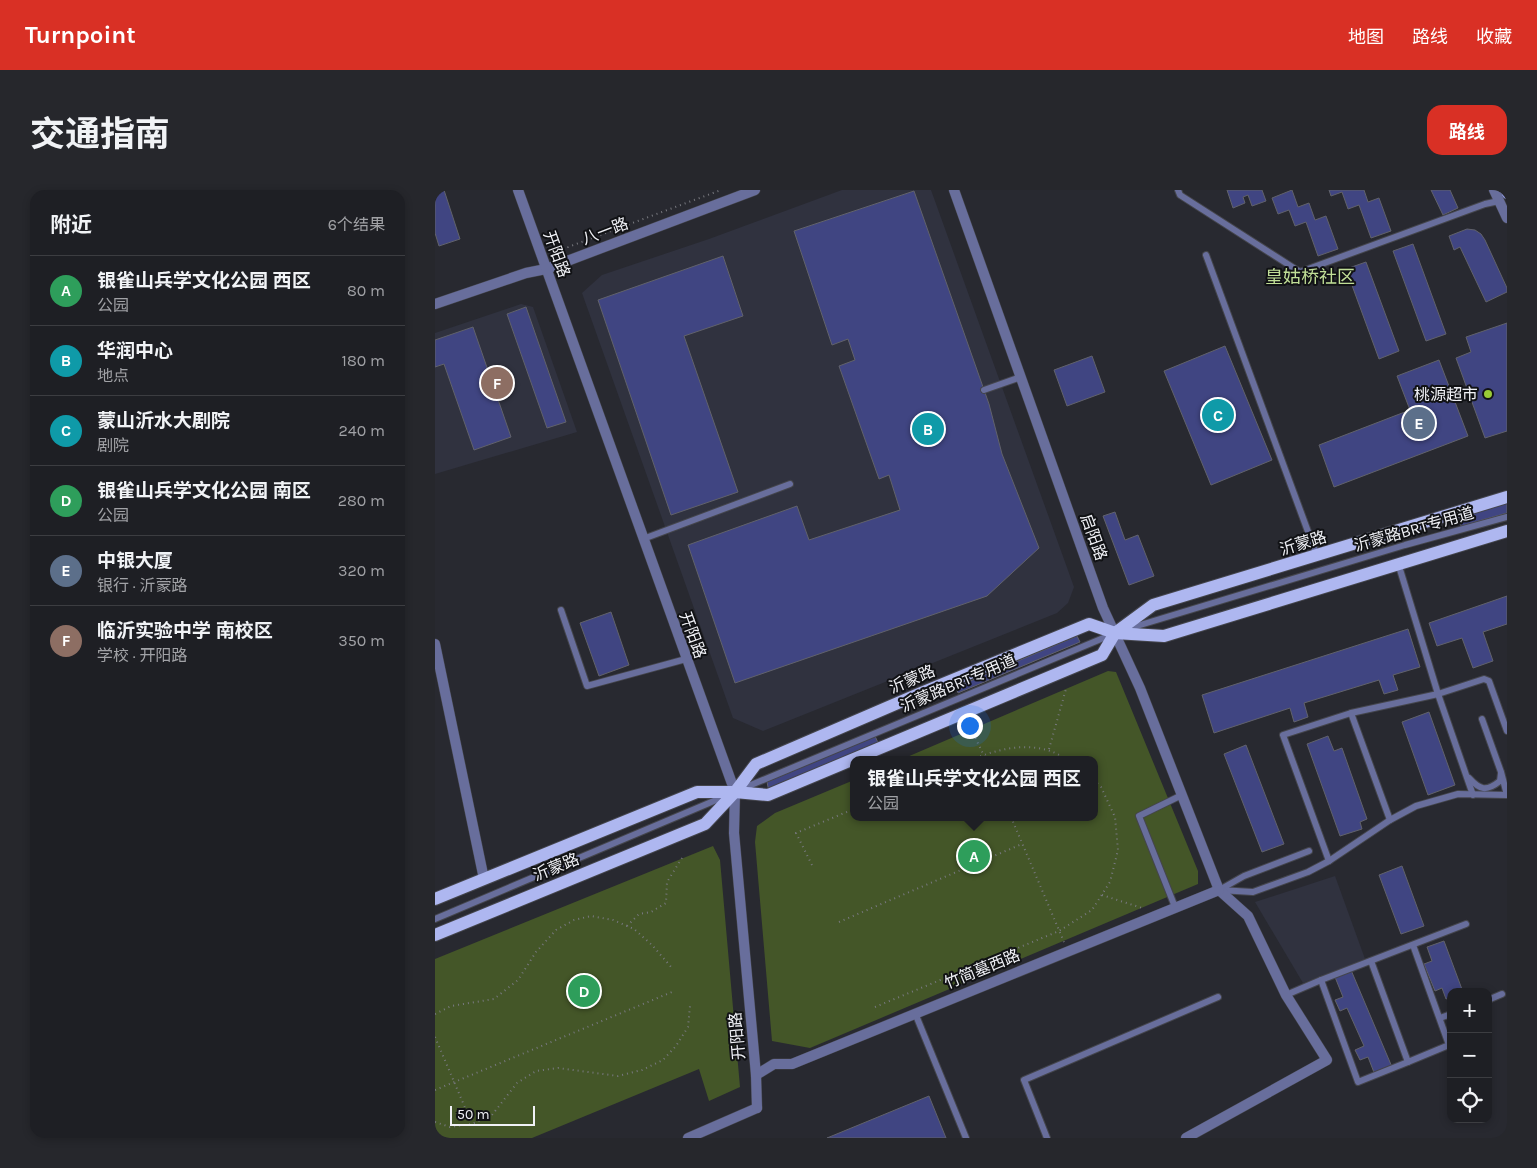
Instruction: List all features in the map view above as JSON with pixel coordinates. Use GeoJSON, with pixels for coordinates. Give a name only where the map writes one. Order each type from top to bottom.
{"type":"FeatureCollection","features":[{"type":"Feature","properties":{"kind":"main road"},"geometry":{"type":"LineString","coordinates":[[1503,197],[1505,190]]}},
{"type":"Feature","properties":{"kind":"main road","name":"沂蒙路"},"geometry":{"type":"LineString","coordinates":[[862,756],[1102,655],[1115,632],[1153,605],[1507,497]]}},
{"type":"Feature","properties":{"kind":"main road","name":"沂蒙路"},"geometry":{"type":"LineString","coordinates":[[435,935],[705,824],[735,792],[756,764],[921,693],[1089,624],[1115,632],[1164,636],[1507,531]]}},
{"type":"Feature","properties":{"kind":"main road","name":"沂蒙路"},"geometry":{"type":"LineString","coordinates":[[435,899],[697,792],[735,792],[768,795],[850,761]]}},
{"type":"Feature","properties":{"kind":"street","name":"开阳路"},"geometry":{"type":"LineString","coordinates":[[518,190],[735,792],[734,833],[756,1075],[757,1108],[688,1138]]}},
{"type":"Feature","properties":{"kind":"street","name":"八一路"},"geometry":{"type":"LineString","coordinates":[[435,304],[526,273],[546,269],[743,192],[755,190]]}},
{"type":"Feature","properties":{"kind":"street","name":"启阳路"},"geometry":{"type":"LineString","coordinates":[[954,190],[1101,601],[1140,688],[1219,890]]}},
{"type":"Feature","properties":{"kind":"street"},"geometry":{"type":"LineString","coordinates":[[1494,190],[1503,197],[1507,218]]}},
{"type":"Feature","properties":{"kind":"street"},"geometry":{"type":"LineString","coordinates":[[435,644],[437,667],[484,879]]}},
{"type":"Feature","properties":{"kind":"street"},"geometry":{"type":"LineString","coordinates":[[1186,1138],[1327,1060],[1286,995],[1248,916],[1219,890]]}},
{"type":"Feature","properties":{"kind":"street","name":"竹简墓西路"},"geometry":{"type":"LineString","coordinates":[[756,1075],[774,1064],[793,1064],[1219,890]]}},
{"type":"Feature","properties":{"kind":"lane"},"geometry":{"type":"LineString","coordinates":[[1178,190],[1180,195],[1300,272],[1503,197]]}},
{"type":"Feature","properties":{"kind":"lane"},"geometry":{"type":"LineString","coordinates":[[1205,256],[1317,556]]}},
{"type":"Feature","properties":{"kind":"lane"},"geometry":{"type":"LineString","coordinates":[[984,390],[1021,377]]}},
{"type":"Feature","properties":{"kind":"lane"},"geometry":{"type":"LineString","coordinates":[[643,539],[790,484]]}},
{"type":"Feature","properties":{"kind":"lane","name":"沂蒙路BRT专用道"},"geometry":{"type":"LineString","coordinates":[[1115,632],[1405,545],[1507,517]]}},
{"type":"Feature","properties":{"kind":"lane"},"geometry":{"type":"LineString","coordinates":[[1398,563],[1473,795]]}},
{"type":"Feature","properties":{"kind":"lane"},"geometry":{"type":"LineString","coordinates":[[561,610],[587,686],[686,659]]}},
{"type":"Feature","properties":{"kind":"lane"},"geometry":{"type":"LineString","coordinates":[[1329,861],[1283,735],[1351,712],[1439,694],[1484,679],[1489,681],[1507,731]]}},
{"type":"Feature","properties":{"kind":"lane"},"geometry":{"type":"LineString","coordinates":[[1351,712],[1390,820]]}},
{"type":"Feature","properties":{"kind":"lane"},"geometry":{"type":"LineString","coordinates":[[1219,890],[1253,892],[1308,872],[1329,861],[1390,820],[1416,806],[1440,798],[1458,794],[1507,795],[1504,770],[1498,764],[1482,719]]}},
{"type":"Feature","properties":{"kind":"lane"},"geometry":{"type":"LineString","coordinates":[[1466,775],[1476,785],[1484,789],[1493,787],[1500,781],[1504,770]]}},
{"type":"Feature","properties":{"kind":"lane"},"geometry":{"type":"LineString","coordinates":[[435,919],[735,792]]}},
{"type":"Feature","properties":{"kind":"lane"},"geometry":{"type":"LineString","coordinates":[[1175,907],[1139,816],[1182,795]]}},
{"type":"Feature","properties":{"kind":"lane"},"geometry":{"type":"LineString","coordinates":[[1219,890],[1244,876],[1309,851]]}},
{"type":"Feature","properties":{"kind":"lane"},"geometry":{"type":"LineString","coordinates":[[1286,995],[1465,924]]}},
{"type":"Feature","properties":{"kind":"lane"},"geometry":{"type":"LineString","coordinates":[[1321,980],[1358,1082],[1449,1045],[1413,945]]}},
{"type":"Feature","properties":{"kind":"lane"},"geometry":{"type":"LineString","coordinates":[[1371,961],[1408,1062]]}},
{"type":"Feature","properties":{"kind":"lane"},"geometry":{"type":"LineString","coordinates":[[1492,998],[1502,994]]}},
{"type":"Feature","properties":{"kind":"lane"},"geometry":{"type":"LineString","coordinates":[[1047,1138],[1024,1080],[1218,998]]}},
{"type":"Feature","properties":{"kind":"lane"},"geometry":{"type":"LineString","coordinates":[[915,1013],[966,1138]]}},
{"type":"Feature","properties":{"kind":"lane"},"geometry":{"type":"LineString","coordinates":[[1439,1018],[1447,1015]]}},
{"type":"Feature","properties":{"kind":"path"},"geometry":{"type":"LineString","coordinates":[[543,232],[555,245],[568,247],[721,190]]}},
{"type":"Feature","properties":{"kind":"path"},"geometry":{"type":"LineString","coordinates":[[1048,750],[1066,689]]}},
{"type":"Feature","properties":{"kind":"path"},"geometry":{"type":"LineString","coordinates":[[971,729],[984,754]]}},
{"type":"Feature","properties":{"kind":"path"},"geometry":{"type":"LineString","coordinates":[[980,756],[1015,746],[1048,750],[1061,756]]}},
{"type":"Feature","properties":{"kind":"path"},"geometry":{"type":"LineString","coordinates":[[875,1007],[1059,931],[1092,910],[1111,882],[1118,850],[1115,817],[1098,785]]}},
{"type":"Feature","properties":{"kind":"path"},"geometry":{"type":"LineString","coordinates":[[812,866],[797,833],[850,811]]}},
{"type":"Feature","properties":{"kind":"path"},"geometry":{"type":"LineString","coordinates":[[1013,821],[1068,951]]}},
{"type":"Feature","properties":{"kind":"path"},"geometry":{"type":"LineString","coordinates":[[839,922],[1022,844]]}},
{"type":"Feature","properties":{"kind":"path"},"geometry":{"type":"LineString","coordinates":[[627,926],[639,914],[651,912],[666,903],[667,882],[682,858]]}},
{"type":"Feature","properties":{"kind":"path"},"geometry":{"type":"LineString","coordinates":[[1102,895],[1142,908]]}},
{"type":"Feature","properties":{"kind":"path"},"geometry":{"type":"LineString","coordinates":[[435,1014],[451,1006],[494,999],[518,980],[536,952],[555,930],[574,920],[591,916],[613,920],[635,929],[653,945],[672,968]]}},
{"type":"Feature","properties":{"kind":"path"},"geometry":{"type":"LineString","coordinates":[[435,1090],[672,992]]}},
{"type":"Feature","properties":{"kind":"path"},"geometry":{"type":"LineString","coordinates":[[435,1122],[450,1127],[472,1124],[492,1115],[517,1083],[537,1071],[558,1068],[618,1076],[642,1070],[663,1060],[676,1046],[688,1027],[690,1006]]}},
{"type":"Feature","properties":{"kind":"path"},"geometry":{"type":"LineString","coordinates":[[435,1037],[472,1124]]}},
{"type":"Feature","properties":{"kind":"shaded area"},"geometry":{"type":"Polygon","coordinates":[[[842,190],[931,190],[1074,587],[1068,603],[1057,613],[763,731],[733,718],[582,293],[602,275],[709,239],[842,190]]]}},
{"type":"Feature","properties":{"kind":"shaded area"},"geometry":{"type":"Polygon","coordinates":[[[521,304],[533,307],[577,432],[435,474],[435,333],[521,304]]]}},
{"type":"Feature","properties":{"kind":"shaded area"},"geometry":{"type":"Polygon","coordinates":[[[1335,876],[1365,959],[1303,983],[1255,902],[1335,876]]]}},
{"type":"Feature","properties":{"kind":"green space"},"geometry":{"type":"Polygon","coordinates":[[[1108,671],[1116,672],[1198,871],[1198,884],[810,1048],[772,1041],[755,842],[757,826],[775,813],[850,782],[850,821],[1098,821],[1098,756],[909,756],[1108,671]]]}},
{"type":"Feature","properties":{"kind":"green space"},"geometry":{"type":"Polygon","coordinates":[[[713,846],[720,860],[740,1087],[709,1101],[699,1069],[532,1138],[435,1138],[435,959],[713,846]]]}},
{"type":"Feature","properties":{"kind":"building"},"geometry":{"type":"Polygon","coordinates":[[[435,190],[444,190],[460,239],[439,246],[435,233],[435,190]]]}},
{"type":"Feature","properties":{"kind":"building"},"geometry":{"type":"Polygon","coordinates":[[[1227,190],[1262,190],[1266,201],[1252,206],[1248,195],[1243,197],[1245,203],[1233,208],[1227,190]]]}},
{"type":"Feature","properties":{"kind":"building"},"geometry":{"type":"Polygon","coordinates":[[[1292,190],[1298,207],[1309,203],[1315,220],[1326,216],[1338,249],[1318,256],[1306,222],[1295,226],[1289,210],[1278,214],[1272,198],[1292,190]]]}},
{"type":"Feature","properties":{"kind":"building"},"geometry":{"type":"Polygon","coordinates":[[[1329,190],[1364,190],[1368,202],[1379,198],[1391,231],[1371,238],[1359,205],[1348,209],[1342,192],[1331,196],[1329,190]]]}},
{"type":"Feature","properties":{"kind":"building"},"geometry":{"type":"Polygon","coordinates":[[[1431,190],[1450,190],[1458,208],[1443,215],[1431,190]]]}},
{"type":"Feature","properties":{"kind":"building"},"geometry":{"type":"Polygon","coordinates":[[[914,191],[989,404],[1002,454],[1039,548],[987,596],[735,683],[688,545],[797,506],[809,540],[900,510],[889,475],[879,479],[839,366],[855,360],[848,339],[832,345],[794,231],[914,191]]]}},
{"type":"Feature","properties":{"kind":"building"},"geometry":{"type":"Polygon","coordinates":[[[1467,229],[1475,230],[1481,234],[1507,288],[1507,292],[1486,302],[1460,247],[1454,250],[1449,236],[1467,229]]]}},
{"type":"Feature","properties":{"kind":"building"},"geometry":{"type":"Polygon","coordinates":[[[1413,244],[1446,334],[1426,341],[1393,251],[1413,244]]]}},
{"type":"Feature","properties":{"kind":"building"},"geometry":{"type":"Polygon","coordinates":[[[723,256],[743,316],[684,336],[738,492],[671,515],[598,300],[723,256]]]}},
{"type":"Feature","properties":{"kind":"building"},"geometry":{"type":"Polygon","coordinates":[[[1366,262],[1399,351],[1379,359],[1346,269],[1366,262]]]}},
{"type":"Feature","properties":{"kind":"building"},"geometry":{"type":"Polygon","coordinates":[[[526,307],[566,422],[547,428],[507,314],[526,307]]]}},
{"type":"Feature","properties":{"kind":"building","name":"桃源超市"},"geometry":{"type":"Polygon","coordinates":[[[1507,323],[1507,431],[1485,438],[1456,358],[1471,352],[1466,337],[1507,323]]]}},
{"type":"Feature","properties":{"kind":"building"},"geometry":{"type":"Polygon","coordinates":[[[473,327],[511,437],[474,450],[444,364],[435,367],[435,340],[473,327]]]}},
{"type":"Feature","properties":{"kind":"building"},"geometry":{"type":"Polygon","coordinates":[[[1225,346],[1272,460],[1211,485],[1164,371],[1225,346]]]}},
{"type":"Feature","properties":{"kind":"building"},"geometry":{"type":"Polygon","coordinates":[[[1092,356],[1105,392],[1067,406],[1054,370],[1092,356]]]}},
{"type":"Feature","properties":{"kind":"building"},"geometry":{"type":"Polygon","coordinates":[[[1439,360],[1468,436],[1334,487],[1319,445],[1410,410],[1397,376],[1439,360]]]}},
{"type":"Feature","properties":{"kind":"building"},"geometry":{"type":"Polygon","coordinates":[[[1507,503],[1507,513],[1461,526],[1459,517],[1507,503]]]}},
{"type":"Feature","properties":{"kind":"building"},"geometry":{"type":"Polygon","coordinates":[[[1115,512],[1125,540],[1138,535],[1154,576],[1129,585],[1103,516],[1115,512]]]}},
{"type":"Feature","properties":{"kind":"building"},"geometry":{"type":"Polygon","coordinates":[[[1507,596],[1507,624],[1483,632],[1493,661],[1473,668],[1462,638],[1437,646],[1429,623],[1507,596]]]}},
{"type":"Feature","properties":{"kind":"building"},"geometry":{"type":"Polygon","coordinates":[[[611,612],[629,665],[599,676],[580,623],[611,612]]]}},
{"type":"Feature","properties":{"kind":"building"},"geometry":{"type":"Polygon","coordinates":[[[1408,629],[1420,667],[1393,675],[1398,690],[1384,694],[1379,680],[1304,703],[1308,717],[1294,722],[1290,708],[1214,733],[1202,695],[1408,629]]]}},
{"type":"Feature","properties":{"kind":"building"},"geometry":{"type":"Polygon","coordinates":[[[1077,636],[1080,642],[958,693],[956,687],[1077,636]]]}},
{"type":"Feature","properties":{"kind":"building"},"geometry":{"type":"Polygon","coordinates":[[[1429,712],[1455,785],[1428,795],[1402,722],[1429,712]]]}},
{"type":"Feature","properties":{"kind":"building"},"geometry":{"type":"Polygon","coordinates":[[[875,736],[879,745],[770,791],[767,782],[875,736]]]}},
{"type":"Feature","properties":{"kind":"building"},"geometry":{"type":"Polygon","coordinates":[[[1328,736],[1334,751],[1342,748],[1367,819],[1360,822],[1362,829],[1340,836],[1307,744],[1328,736]]]}},
{"type":"Feature","properties":{"kind":"building"},"geometry":{"type":"Polygon","coordinates":[[[1246,745],[1284,844],[1262,852],[1224,754],[1246,745]]]}},
{"type":"Feature","properties":{"kind":"building"},"geometry":{"type":"Polygon","coordinates":[[[1402,866],[1424,926],[1401,934],[1379,875],[1402,866]]]}},
{"type":"Feature","properties":{"kind":"building"},"geometry":{"type":"Polygon","coordinates":[[[1444,941],[1462,988],[1447,988],[1446,999],[1442,988],[1435,991],[1424,964],[1432,961],[1427,947],[1444,941]]]}},
{"type":"Feature","properties":{"kind":"building"},"geometry":{"type":"Polygon","coordinates":[[[1351,970],[1392,1067],[1375,1075],[1368,1057],[1360,1060],[1355,1050],[1364,1046],[1347,1008],[1340,1011],[1335,1000],[1343,997],[1335,977],[1351,970]]]}},
{"type":"Feature","properties":{"kind":"building"},"geometry":{"type":"Polygon","coordinates":[[[929,1096],[946,1138],[827,1138],[929,1096]]]}},
{"type":"Feature","properties":{"kind":"place","name":"临沂实验中学 南校区"},"geometry":{"type":"Point","coordinates":[497,383]}},
{"type":"Feature","properties":{"kind":"place","name":"桃源超市"},"geometry":{"type":"Point","coordinates":[1488,394]}},
{"type":"Feature","properties":{"kind":"place","name":"蒙山沂水大剧院"},"geometry":{"type":"Point","coordinates":[1218,415]}},
{"type":"Feature","properties":{"kind":"place","name":"中银大厦"},"geometry":{"type":"Point","coordinates":[1419,423]}},
{"type":"Feature","properties":{"kind":"place","name":"华润中心"},"geometry":{"type":"Point","coordinates":[928,429]}},
{"type":"Feature","properties":{"kind":"place","name":"银雀山兵学文化公园 西区"},"geometry":{"type":"Point","coordinates":[974,856]}},
{"type":"Feature","properties":{"kind":"place","name":"银雀山兵学文化公园 南区"},"geometry":{"type":"Point","coordinates":[584,991]}},
{"type":"Feature","properties":{"kind":"district","name":"皇姑桥社区"},"geometry":{"type":"Point","coordinates":[1310,277]}}]}
